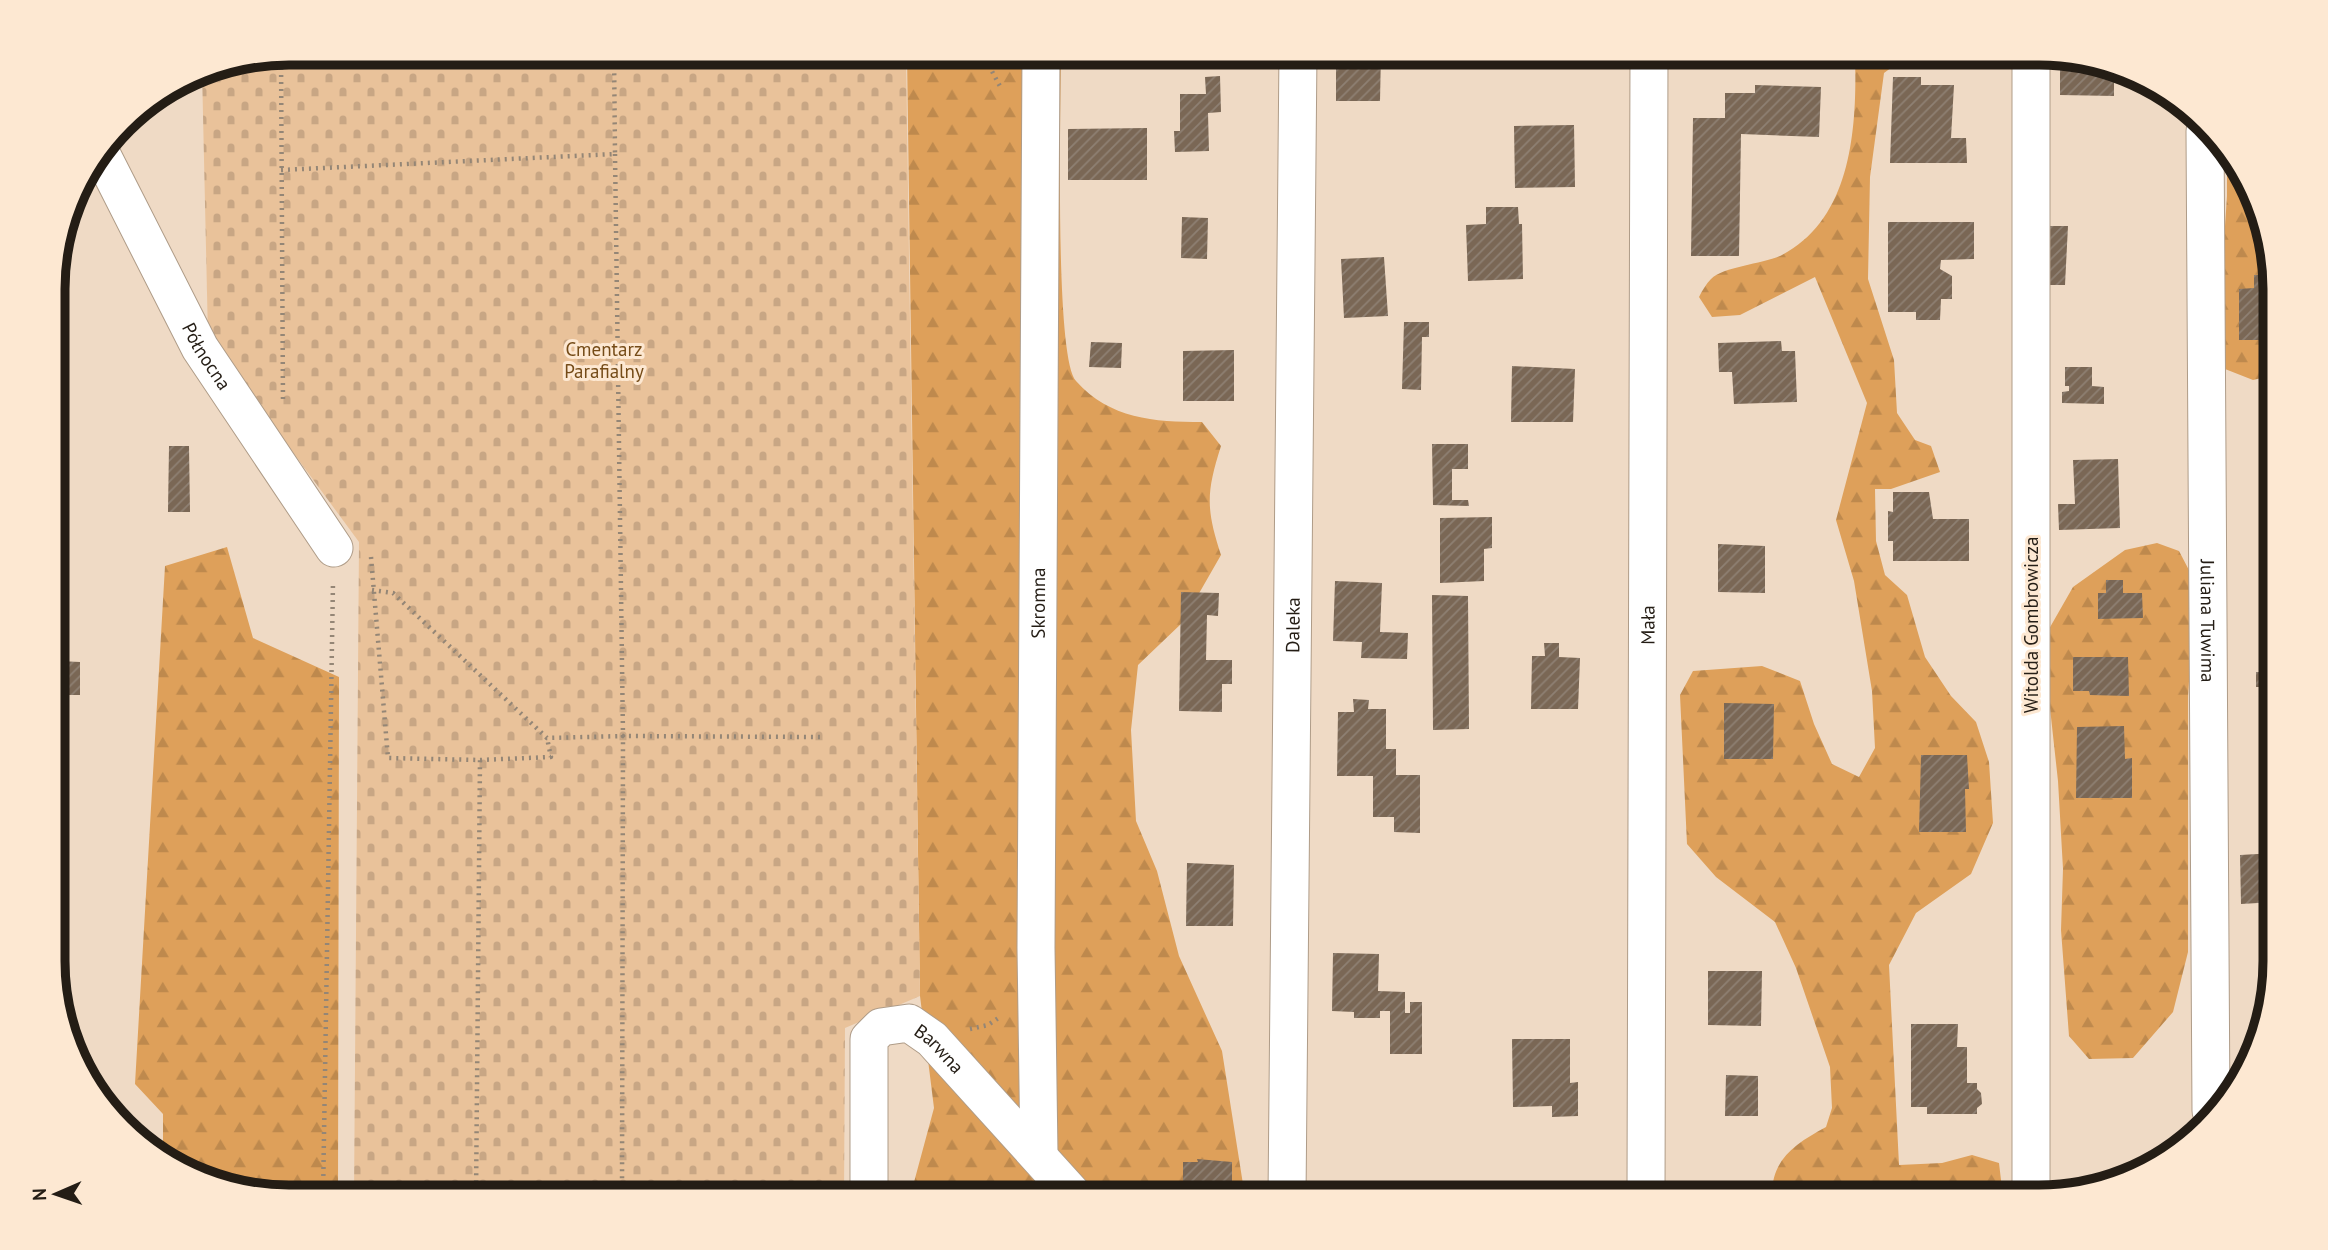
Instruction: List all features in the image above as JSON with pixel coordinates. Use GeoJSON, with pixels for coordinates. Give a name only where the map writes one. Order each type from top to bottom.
{"type":"FeatureCollection","features":[{"type":"Feature","properties":{"kind":"street","name":"Skromna"},"geometry":{"type":"LineString","coordinates":[[1039,1154],[1036,948],[1041,65]]}},
{"type":"Feature","properties":{"kind":"street","name":"Daleka"},"geometry":{"type":"LineString","coordinates":[[1287,1185],[1298,65]]}},
{"type":"Feature","properties":{"kind":"street","name":"Mała"},"geometry":{"type":"LineString","coordinates":[[1646,1185],[1649,65]]}},
{"type":"Feature","properties":{"kind":"street","name":"Witolda Gombrowicza"},"geometry":{"type":"LineString","coordinates":[[2031,65],[2031,1185]]}},
{"type":"Feature","properties":{"kind":"street","name":"Juliana Tuwima"},"geometry":{"type":"LineString","coordinates":[[2205,138],[2211,1105]]}},
{"type":"Feature","properties":{"kind":"street","name":"Północna"},"geometry":{"type":"LineString","coordinates":[[105,161],[201,348],[334,548]]}},
{"type":"Feature","properties":{"kind":"street","name":"Barwna"},"geometry":{"type":"LineString","coordinates":[[869,1185],[869,1040],[881,1027],[909,1023],[932,1040],[1065,1185]]}},
{"type":"Feature","properties":{"kind":"path"},"geometry":{"type":"LineString","coordinates":[[614,65],[623,737],[622,1185]]}},
{"type":"Feature","properties":{"kind":"path"},"geometry":{"type":"LineString","coordinates":[[281,66],[283,414]]}},
{"type":"Feature","properties":{"kind":"path"},"geometry":{"type":"LineString","coordinates":[[281,170],[615,154]]}},
{"type":"Feature","properties":{"kind":"path"},"geometry":{"type":"LineString","coordinates":[[371,547],[372,590],[388,758],[480,760],[551,757],[547,738],[393,593],[372,590]]}},
{"type":"Feature","properties":{"kind":"path"},"geometry":{"type":"LineString","coordinates":[[323,1185],[334,548]]}},
{"type":"Feature","properties":{"kind":"path"},"geometry":{"type":"LineString","coordinates":[[547,738],[821,737]]}},
{"type":"Feature","properties":{"kind":"path"},"geometry":{"type":"LineString","coordinates":[[475,1185],[480,760]]}},
{"type":"Feature","properties":{"kind":"path"},"geometry":{"type":"LineString","coordinates":[[932,1040],[988,1025],[1006,1013]]}},
{"type":"Feature","properties":{"kind":"green space","name":"Cmentarz Parafialny"},"geometry":{"type":"Polygon","coordinates":[[[289,65],[906,65],[920,996],[845,1028],[844,1185],[354,1185],[359,542],[208,337],[202,83],[217,77],[260,67],[289,65]]]}},
{"type":"Feature","properties":{"kind":"green space"},"geometry":{"type":"Polygon","coordinates":[[[907,65],[1061,65],[1060,171],[1064,326],[1069,362],[1076,381],[1089,394],[1118,411],[1150,419],[1202,422],[1221,446],[1210,489],[1210,513],[1221,555],[1182,623],[1138,665],[1131,730],[1136,821],[1157,871],[1179,956],[1222,1051],[1243,1185],[913,1185],[934,1108],[920,996],[907,65]]]}},
{"type":"Feature","properties":{"kind":"green space"},"geometry":{"type":"Polygon","coordinates":[[[1855,65],[1895,65],[1884,73],[1870,177],[1868,279],[1894,360],[1897,413],[1915,440],[1931,446],[1940,472],[1891,489],[1875,489],[1876,541],[1885,575],[1907,595],[1925,657],[1951,696],[1976,722],[1989,762],[1993,823],[1971,874],[1916,913],[1889,965],[1899,1165],[1942,1163],[1972,1155],[1999,1163],[2002,1185],[1773,1185],[1780,1163],[1787,1154],[1826,1127],[1832,1108],[1830,1067],[1796,968],[1775,922],[1716,877],[1687,844],[1680,695],[1693,671],[1762,666],[1800,681],[1814,724],[1832,764],[1859,777],[1875,748],[1872,691],[1854,581],[1836,520],[1867,403],[1815,277],[1740,315],[1712,317],[1699,297],[1707,283],[1717,275],[1782,255],[1806,239],[1824,218],[1837,194],[1846,167],[1852,139],[1855,65]]]}},
{"type":"Feature","properties":{"kind":"green space"},"geometry":{"type":"Polygon","coordinates":[[[2227,168],[2246,203],[2256,231],[2261,260],[2263,378],[2253,380],[2225,369],[2217,346],[2227,168]]]}},
{"type":"Feature","properties":{"kind":"green space"},"geometry":{"type":"Polygon","coordinates":[[[2157,543],[2179,551],[2191,574],[2195,593],[2188,696],[2188,952],[2173,1012],[2133,1058],[2089,1059],[2069,1036],[2061,930],[2063,869],[2058,781],[2050,708],[2049,629],[2073,587],[2125,550],[2157,543]]]}},
{"type":"Feature","properties":{"kind":"green space"},"geometry":{"type":"Polygon","coordinates":[[[227,547],[253,638],[339,677],[338,1185],[260,1183],[231,1178],[190,1162],[163,1146],[163,1114],[135,1084],[165,566],[227,547]]]}},
{"type":"Feature","properties":{"kind":"building"},"geometry":{"type":"Polygon","coordinates":[[[1336,65],[1381,65],[1380,101],[1336,101],[1336,65]]]}},
{"type":"Feature","properties":{"kind":"building"},"geometry":{"type":"Polygon","coordinates":[[[2060,66],[2083,69],[2114,78],[2114,96],[2060,95],[2060,66]]]}},
{"type":"Feature","properties":{"kind":"building"},"geometry":{"type":"Polygon","coordinates":[[[1220,76],[1221,112],[1208,113],[1209,151],[1175,152],[1174,131],[1180,131],[1180,94],[1206,94],[1205,77],[1220,76]]]}},
{"type":"Feature","properties":{"kind":"building"},"geometry":{"type":"Polygon","coordinates":[[[1893,77],[1921,77],[1921,85],[1954,85],[1951,138],[1966,138],[1967,163],[1890,163],[1893,77]]]}},
{"type":"Feature","properties":{"kind":"building"},"geometry":{"type":"Polygon","coordinates":[[[1755,85],[1821,87],[1819,137],[1741,134],[1739,256],[1691,256],[1693,118],[1725,118],[1725,93],[1755,93],[1755,85]]]}},
{"type":"Feature","properties":{"kind":"building"},"geometry":{"type":"Polygon","coordinates":[[[1574,125],[1575,187],[1515,188],[1514,126],[1574,125]]]}},
{"type":"Feature","properties":{"kind":"building"},"geometry":{"type":"Polygon","coordinates":[[[1147,128],[1147,180],[1068,180],[1068,129],[1147,128]]]}},
{"type":"Feature","properties":{"kind":"building"},"geometry":{"type":"Polygon","coordinates":[[[1486,207],[1518,207],[1519,224],[1522,224],[1523,279],[1468,281],[1466,225],[1486,224],[1486,207]]]}},
{"type":"Feature","properties":{"kind":"building"},"geometry":{"type":"Polygon","coordinates":[[[1182,217],[1208,218],[1207,259],[1181,258],[1182,217]]]}},
{"type":"Feature","properties":{"kind":"building"},"geometry":{"type":"Polygon","coordinates":[[[1888,222],[1974,222],[1974,259],[1941,260],[1940,269],[1952,276],[1952,299],[1941,299],[1940,320],[1916,320],[1916,312],[1888,312],[1888,222]]]}},
{"type":"Feature","properties":{"kind":"building"},"geometry":{"type":"Polygon","coordinates":[[[2047,226],[2068,226],[2065,285],[2047,285],[2047,226]]]}},
{"type":"Feature","properties":{"kind":"building"},"geometry":{"type":"Polygon","coordinates":[[[1384,257],[1388,316],[1344,318],[1341,259],[1384,257]]]}},
{"type":"Feature","properties":{"kind":"building"},"geometry":{"type":"Polygon","coordinates":[[[2254,275],[2262,275],[2263,340],[2239,340],[2239,289],[2254,288],[2254,275]]]}},
{"type":"Feature","properties":{"kind":"building"},"geometry":{"type":"Polygon","coordinates":[[[1404,322],[1429,322],[1429,337],[1422,337],[1421,390],[1402,389],[1404,322]]]}},
{"type":"Feature","properties":{"kind":"building"},"geometry":{"type":"Polygon","coordinates":[[[1781,341],[1782,351],[1795,351],[1797,402],[1734,404],[1732,372],[1719,372],[1718,343],[1781,341]]]}},
{"type":"Feature","properties":{"kind":"building"},"geometry":{"type":"Polygon","coordinates":[[[1091,342],[1122,343],[1121,368],[1089,367],[1091,342]]]}},
{"type":"Feature","properties":{"kind":"building"},"geometry":{"type":"Polygon","coordinates":[[[1234,350],[1234,401],[1183,401],[1183,351],[1234,350]]]}},
{"type":"Feature","properties":{"kind":"building"},"geometry":{"type":"Polygon","coordinates":[[[1512,366],[1575,369],[1573,422],[1511,422],[1512,366]]]}},
{"type":"Feature","properties":{"kind":"building"},"geometry":{"type":"Polygon","coordinates":[[[2065,367],[2092,367],[2092,386],[2104,387],[2104,404],[2062,403],[2062,392],[2069,391],[2069,386],[2065,386],[2065,367]]]}},
{"type":"Feature","properties":{"kind":"building"},"geometry":{"type":"Polygon","coordinates":[[[1432,444],[1468,444],[1468,469],[1452,469],[1452,500],[1468,500],[1469,506],[1433,505],[1432,444]]]}},
{"type":"Feature","properties":{"kind":"building"},"geometry":{"type":"Polygon","coordinates":[[[169,446],[189,446],[190,512],[168,512],[169,446]]]}},
{"type":"Feature","properties":{"kind":"building"},"geometry":{"type":"Polygon","coordinates":[[[2118,459],[2120,528],[2059,530],[2058,504],[2075,504],[2073,460],[2118,459]]]}},
{"type":"Feature","properties":{"kind":"building"},"geometry":{"type":"Polygon","coordinates":[[[1893,492],[1929,492],[1933,519],[1969,519],[1969,561],[1893,561],[1893,541],[1888,541],[1888,511],[1893,512],[1893,492]]]}},
{"type":"Feature","properties":{"kind":"building"},"geometry":{"type":"Polygon","coordinates":[[[1492,517],[1492,548],[1484,549],[1484,581],[1440,583],[1440,518],[1492,517]]]}},
{"type":"Feature","properties":{"kind":"building"},"geometry":{"type":"Polygon","coordinates":[[[1718,544],[1765,546],[1765,593],[1718,592],[1718,544]]]}},
{"type":"Feature","properties":{"kind":"building"},"geometry":{"type":"Polygon","coordinates":[[[2106,580],[2123,580],[2123,593],[2142,593],[2143,618],[2098,619],[2098,593],[2106,593],[2106,580]]]}},
{"type":"Feature","properties":{"kind":"building"},"geometry":{"type":"Polygon","coordinates":[[[1335,581],[1382,583],[1380,632],[1408,633],[1407,659],[1361,658],[1362,642],[1333,641],[1335,581]]]}},
{"type":"Feature","properties":{"kind":"building"},"geometry":{"type":"Polygon","coordinates":[[[1181,592],[1219,593],[1218,616],[1207,615],[1206,660],[1232,660],[1232,684],[1222,684],[1222,712],[1179,711],[1181,592]]]}},
{"type":"Feature","properties":{"kind":"building"},"geometry":{"type":"Polygon","coordinates":[[[1432,595],[1468,596],[1469,729],[1433,730],[1432,595]]]}},
{"type":"Feature","properties":{"kind":"building"},"geometry":{"type":"Polygon","coordinates":[[[1544,643],[1559,643],[1559,657],[1580,658],[1578,709],[1531,709],[1532,656],[1545,656],[1544,643]]]}},
{"type":"Feature","properties":{"kind":"building"},"geometry":{"type":"Polygon","coordinates":[[[2073,657],[2128,657],[2129,696],[2090,695],[2089,691],[2073,691],[2073,657]]]}},
{"type":"Feature","properties":{"kind":"building"},"geometry":{"type":"Polygon","coordinates":[[[65,661],[80,662],[80,695],[65,695],[65,661]]]}},
{"type":"Feature","properties":{"kind":"building"},"geometry":{"type":"Polygon","coordinates":[[[2256,672],[2263,672],[2263,687],[2256,687],[2256,672]]]}},
{"type":"Feature","properties":{"kind":"building"},"geometry":{"type":"Polygon","coordinates":[[[1353,699],[1369,700],[1368,709],[1386,709],[1386,749],[1396,749],[1396,775],[1420,775],[1420,833],[1394,832],[1394,817],[1373,817],[1373,776],[1337,776],[1338,712],[1354,712],[1353,699]]]}},
{"type":"Feature","properties":{"kind":"building"},"geometry":{"type":"Polygon","coordinates":[[[1724,703],[1774,704],[1773,759],[1724,759],[1724,703]]]}},
{"type":"Feature","properties":{"kind":"building"},"geometry":{"type":"Polygon","coordinates":[[[2124,726],[2125,759],[2132,758],[2132,798],[2076,798],[2077,727],[2124,726]]]}},
{"type":"Feature","properties":{"kind":"building"},"geometry":{"type":"Polygon","coordinates":[[[1921,755],[1967,755],[1969,789],[1965,789],[1966,832],[1919,832],[1921,755]]]}},
{"type":"Feature","properties":{"kind":"building"},"geometry":{"type":"Polygon","coordinates":[[[2263,854],[2263,903],[2241,904],[2240,855],[2263,854]]]}},
{"type":"Feature","properties":{"kind":"building"},"geometry":{"type":"Polygon","coordinates":[[[1187,863],[1234,865],[1233,926],[1186,926],[1187,863]]]}},
{"type":"Feature","properties":{"kind":"building"},"geometry":{"type":"Polygon","coordinates":[[[1333,953],[1379,954],[1378,991],[1405,992],[1405,1013],[1410,1013],[1410,1002],[1422,1002],[1422,1054],[1390,1054],[1390,1011],[1380,1011],[1380,1018],[1354,1018],[1354,1012],[1332,1011],[1333,953]]]}},
{"type":"Feature","properties":{"kind":"building"},"geometry":{"type":"Polygon","coordinates":[[[1708,971],[1762,971],[1761,1026],[1708,1025],[1708,971]]]}},
{"type":"Feature","properties":{"kind":"building"},"geometry":{"type":"Polygon","coordinates":[[[2262,981],[2260,997],[2259,997],[2259,982],[2262,981]]]}},
{"type":"Feature","properties":{"kind":"building"},"geometry":{"type":"Polygon","coordinates":[[[1911,1024],[1958,1024],[1957,1047],[1967,1047],[1967,1083],[1977,1083],[1977,1089],[1981,1093],[1982,1104],[1977,1108],[1977,1114],[1927,1114],[1927,1107],[1911,1107],[1911,1024]]]}},
{"type":"Feature","properties":{"kind":"building"},"geometry":{"type":"Polygon","coordinates":[[[1512,1039],[1570,1039],[1570,1083],[1578,1082],[1578,1116],[1552,1117],[1552,1106],[1513,1107],[1512,1039]]]}},
{"type":"Feature","properties":{"kind":"building"},"geometry":{"type":"Polygon","coordinates":[[[1726,1075],[1758,1076],[1758,1116],[1725,1116],[1726,1075]]]}},
{"type":"Feature","properties":{"kind":"building"},"geometry":{"type":"Polygon","coordinates":[[[1197,1159],[1232,1162],[1232,1185],[1183,1185],[1183,1162],[1198,1162],[1197,1159]]]}}]}
